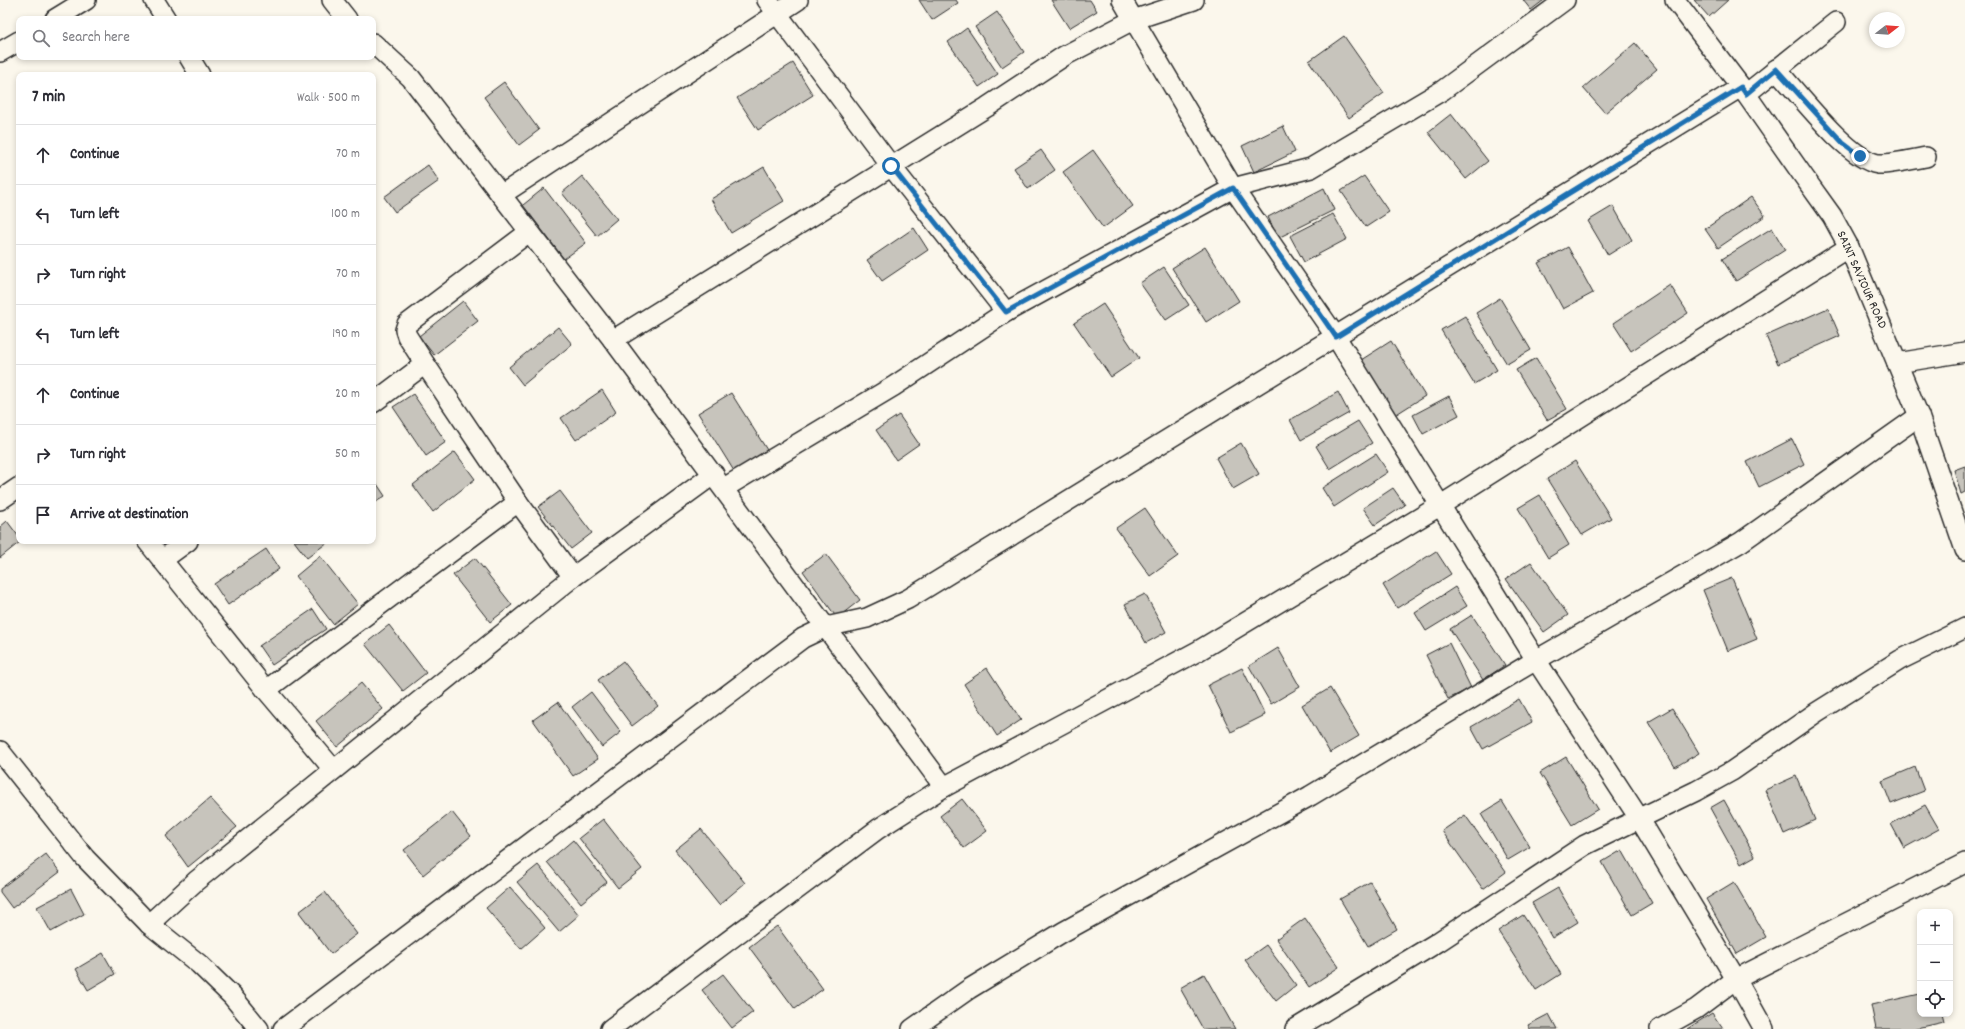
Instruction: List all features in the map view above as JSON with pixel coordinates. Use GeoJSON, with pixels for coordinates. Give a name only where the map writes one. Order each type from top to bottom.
{"type":"FeatureCollection","features":[{"type":"Feature","properties":{"kind":"street"},"geometry":{"type":"LineString","coordinates":[[60,16],[86,0]]}},
{"type":"Feature","properties":{"kind":"street"},"geometry":{"type":"LineString","coordinates":[[154,0],[164,16]]}},
{"type":"Feature","properties":{"kind":"street"},"geometry":{"type":"LineString","coordinates":[[332,0],[345,16]]}},
{"type":"Feature","properties":{"kind":"street"},"geometry":{"type":"LineString","coordinates":[[501,195],[771,7],[798,0]]}},
{"type":"Feature","properties":{"kind":"street"},"geometry":{"type":"LineString","coordinates":[[1122,0],[1233,188],[1336,337],[1536,660],[1639,818],[1736,979],[1764,1029]]}},
{"type":"Feature","properties":{"kind":"street"},"geometry":{"type":"LineString","coordinates":[[613,340],[1064,56],[1133,20],[1194,0]]}},
{"type":"Feature","properties":{"kind":"street"},"geometry":{"type":"LineString","coordinates":[[149,924],[196,881],[573,577],[719,481],[894,386],[1006,312],[1233,188],[1311,168],[1444,90],[1565,0]]}},
{"type":"Feature","properties":{"kind":"street","name":"SAINT SAVIOUR ROAD"},"geometry":{"type":"LineString","coordinates":[[1675,0],[1744,90],[1832,216],[1849,247],[1919,416],[1965,550]]}},
{"type":"Feature","properties":{"kind":"street"},"geometry":{"type":"LineString","coordinates":[[771,7],[891,166],[1006,312]]}},
{"type":"Feature","properties":{"kind":"street"},"geometry":{"type":"LineString","coordinates":[[283,1029],[803,638],[826,628],[867,618],[908,599],[1336,337],[1744,90],[1776,69],[1836,22]]}},
{"type":"Feature","properties":{"kind":"street"},"geometry":{"type":"LineString","coordinates":[[0,52],[16,43]]}},
{"type":"Feature","properties":{"kind":"street"},"geometry":{"type":"LineString","coordinates":[[376,46],[411,78],[613,340],[944,786]]}},
{"type":"Feature","properties":{"kind":"street"},"geometry":{"type":"LineString","coordinates":[[191,60],[198,72]]}},
{"type":"Feature","properties":{"kind":"street"},"geometry":{"type":"LineString","coordinates":[[1776,69],[1843,143],[1860,156],[1878,164],[1926,157]]}},
{"type":"Feature","properties":{"kind":"street"},"geometry":{"type":"LineString","coordinates":[[530,232],[407,324],[405,330],[407,336],[425,364],[518,502],[573,577]]}},
{"type":"Feature","properties":{"kind":"street"},"geometry":{"type":"LineString","coordinates":[[610,1029],[878,828],[944,786],[1198,651],[1441,505],[1849,247]]}},
{"type":"Feature","properties":{"kind":"street"},"geometry":{"type":"LineString","coordinates":[[1897,363],[1965,352]]}},
{"type":"Feature","properties":{"kind":"street"},"geometry":{"type":"LineString","coordinates":[[376,401],[425,364]]}},
{"type":"Feature","properties":{"kind":"street"},"geometry":{"type":"LineString","coordinates":[[912,1029],[969,989],[1063,932],[1310,796],[1536,660],[1741,542],[1919,416]]}},
{"type":"Feature","properties":{"kind":"street"},"geometry":{"type":"LineString","coordinates":[[0,500],[16,489]]}},
{"type":"Feature","properties":{"kind":"street"},"geometry":{"type":"LineString","coordinates":[[266,690],[518,502]]}},
{"type":"Feature","properties":{"kind":"street"},"geometry":{"type":"LineString","coordinates":[[149,544],[266,690],[333,770]]}},
{"type":"Feature","properties":{"kind":"street"},"geometry":{"type":"LineString","coordinates":[[162,560],[184,544]]}},
{"type":"Feature","properties":{"kind":"street"},"geometry":{"type":"LineString","coordinates":[[1295,1029],[1438,942],[1585,846],[1696,791],[1732,771],[1817,712],[1900,660],[1965,628]]}},
{"type":"Feature","properties":{"kind":"street"},"geometry":{"type":"LineString","coordinates":[[0,751],[85,858],[149,924],[204,970],[232,996],[259,1029]]}},
{"type":"Feature","properties":{"kind":"street"},"geometry":{"type":"LineString","coordinates":[[1660,1029],[1696,1009],[1736,979],[1965,863]]}},
{"type":"Feature","properties":{"kind":"building"},"geometry":{"type":"Polygon","coordinates":[[[919,0],[956,0],[958,3],[932,20],[919,0]]]}},
{"type":"Feature","properties":{"kind":"building"},"geometry":{"type":"Polygon","coordinates":[[[1051,0],[1090,0],[1097,11],[1069,28],[1051,0]]]}},
{"type":"Feature","properties":{"kind":"building"},"geometry":{"type":"Polygon","coordinates":[[[1523,0],[1544,0],[1531,10],[1523,0]]]}},
{"type":"Feature","properties":{"kind":"building"},"geometry":{"type":"Polygon","coordinates":[[[1694,0],[1728,0],[1709,17],[1694,0]]]}},
{"type":"Feature","properties":{"kind":"building"},"geometry":{"type":"Polygon","coordinates":[[[997,12],[1024,52],[1002,67],[975,27],[997,12]]]}},
{"type":"Feature","properties":{"kind":"building"},"geometry":{"type":"Polygon","coordinates":[[[967,28],[998,74],[979,87],[948,42],[967,28]]]}},
{"type":"Feature","properties":{"kind":"building"},"geometry":{"type":"Polygon","coordinates":[[[1344,36],[1384,93],[1349,118],[1309,61],[1344,36]]]}},
{"type":"Feature","properties":{"kind":"building"},"geometry":{"type":"Polygon","coordinates":[[[1635,43],[1657,69],[1605,113],[1583,88],[1635,43]]]}},
{"type":"Feature","properties":{"kind":"building"},"geometry":{"type":"Polygon","coordinates":[[[793,63],[813,95],[758,130],[737,98],[793,63]]]}},
{"type":"Feature","properties":{"kind":"building"},"geometry":{"type":"Polygon","coordinates":[[[504,82],[539,130],[519,145],[484,97],[504,82]]]}},
{"type":"Feature","properties":{"kind":"building"},"geometry":{"type":"Polygon","coordinates":[[[1451,114],[1488,161],[1466,179],[1428,132],[1451,114]]]}},
{"type":"Feature","properties":{"kind":"building"},"geometry":{"type":"Polygon","coordinates":[[[1283,126],[1295,152],[1254,172],[1242,146],[1283,126]]]}},
{"type":"Feature","properties":{"kind":"building"},"geometry":{"type":"Polygon","coordinates":[[[1041,150],[1055,170],[1028,189],[1014,168],[1041,150]]]}},
{"type":"Feature","properties":{"kind":"building"},"geometry":{"type":"Polygon","coordinates":[[[1093,150],[1133,206],[1103,228],[1063,172],[1093,150]]]}},
{"type":"Feature","properties":{"kind":"building"},"geometry":{"type":"Polygon","coordinates":[[[428,165],[439,181],[395,212],[384,197],[428,165]]]}},
{"type":"Feature","properties":{"kind":"building"},"geometry":{"type":"Polygon","coordinates":[[[764,167],[784,201],[731,233],[711,199],[764,167]]]}},
{"type":"Feature","properties":{"kind":"building"},"geometry":{"type":"Polygon","coordinates":[[[582,176],[617,219],[597,236],[562,193],[582,176]]]}},
{"type":"Feature","properties":{"kind":"building"},"geometry":{"type":"Polygon","coordinates":[[[1364,176],[1389,212],[1366,227],[1341,191],[1364,176]]]}},
{"type":"Feature","properties":{"kind":"building"},"geometry":{"type":"Polygon","coordinates":[[[544,188],[586,243],[564,259],[523,205],[544,188]]]}},
{"type":"Feature","properties":{"kind":"building"},"geometry":{"type":"Polygon","coordinates":[[[1324,188],[1334,210],[1278,238],[1268,217],[1324,188]]]}},
{"type":"Feature","properties":{"kind":"building"},"geometry":{"type":"Polygon","coordinates":[[[1751,197],[1765,216],[1718,248],[1705,229],[1751,197]]]}},
{"type":"Feature","properties":{"kind":"building"},"geometry":{"type":"Polygon","coordinates":[[[1613,206],[1632,240],[1608,255],[1588,221],[1613,206]]]}},
{"type":"Feature","properties":{"kind":"building"},"geometry":{"type":"Polygon","coordinates":[[[1333,214],[1347,239],[1304,262],[1290,236],[1333,214]]]}},
{"type":"Feature","properties":{"kind":"building"},"geometry":{"type":"Polygon","coordinates":[[[914,228],[928,250],[882,281],[867,260],[914,228]]]}},
{"type":"Feature","properties":{"kind":"building"},"geometry":{"type":"Polygon","coordinates":[[[1772,228],[1785,250],[1736,281],[1722,259],[1772,228]]]}},
{"type":"Feature","properties":{"kind":"building"},"geometry":{"type":"Polygon","coordinates":[[[1205,247],[1239,301],[1206,322],[1172,268],[1205,247]]]}},
{"type":"Feature","properties":{"kind":"building"},"geometry":{"type":"Polygon","coordinates":[[[1568,247],[1593,293],[1563,309],[1538,263],[1568,247]]]}},
{"type":"Feature","properties":{"kind":"building"},"geometry":{"type":"Polygon","coordinates":[[[1164,267],[1189,305],[1166,320],[1140,283],[1164,267]]]}},
{"type":"Feature","properties":{"kind":"building"},"geometry":{"type":"Polygon","coordinates":[[[1670,285],[1688,313],[1631,351],[1613,323],[1670,285]]]}},
{"type":"Feature","properties":{"kind":"building"},"geometry":{"type":"Polygon","coordinates":[[[1500,298],[1531,350],[1507,364],[1476,313],[1500,298]]]}},
{"type":"Feature","properties":{"kind":"building"},"geometry":{"type":"Polygon","coordinates":[[[463,301],[478,321],[434,355],[419,336],[463,301]]]}},
{"type":"Feature","properties":{"kind":"building"},"geometry":{"type":"Polygon","coordinates":[[[1103,304],[1139,358],[1111,377],[1074,323],[1103,304]]]}},
{"type":"Feature","properties":{"kind":"building"},"geometry":{"type":"Polygon","coordinates":[[[1828,308],[1840,336],[1778,364],[1766,336],[1828,308]]]}},
{"type":"Feature","properties":{"kind":"building"},"geometry":{"type":"Polygon","coordinates":[[[1465,316],[1497,370],[1474,384],[1441,330],[1465,316]]]}},
{"type":"Feature","properties":{"kind":"building"},"geometry":{"type":"Polygon","coordinates":[[[558,327],[572,344],[523,385],[509,367],[558,327]]]}},
{"type":"Feature","properties":{"kind":"building"},"geometry":{"type":"Polygon","coordinates":[[[1391,341],[1425,396],[1395,415],[1361,360],[1391,341]]]}},
{"type":"Feature","properties":{"kind":"building"},"geometry":{"type":"Polygon","coordinates":[[[1536,358],[1567,409],[1547,420],[1516,370],[1536,358]]]}},
{"type":"Feature","properties":{"kind":"building"},"geometry":{"type":"Polygon","coordinates":[[[602,390],[616,412],[576,440],[561,418],[602,390]]]}},
{"type":"Feature","properties":{"kind":"building"},"geometry":{"type":"Polygon","coordinates":[[[1338,392],[1349,413],[1301,440],[1290,420],[1338,392]]]}},
{"type":"Feature","properties":{"kind":"building"},"geometry":{"type":"Polygon","coordinates":[[[731,393],[767,450],[734,471],[698,413],[731,393]]]}},
{"type":"Feature","properties":{"kind":"building"},"geometry":{"type":"Polygon","coordinates":[[[413,394],[446,442],[426,456],[393,407],[413,394]]]}},
{"type":"Feature","properties":{"kind":"building"},"geometry":{"type":"Polygon","coordinates":[[[1449,396],[1459,415],[1423,434],[1413,415],[1449,396]]]}},
{"type":"Feature","properties":{"kind":"building"},"geometry":{"type":"Polygon","coordinates":[[[899,415],[919,444],[896,460],[876,430],[899,415]]]}},
{"type":"Feature","properties":{"kind":"building"},"geometry":{"type":"Polygon","coordinates":[[[1358,421],[1372,443],[1330,469],[1316,446],[1358,421]]]}},
{"type":"Feature","properties":{"kind":"building"},"geometry":{"type":"Polygon","coordinates":[[[1792,439],[1804,464],[1759,487],[1747,462],[1792,439]]]}},
{"type":"Feature","properties":{"kind":"building"},"geometry":{"type":"Polygon","coordinates":[[[1241,443],[1259,474],[1233,489],[1216,458],[1241,443]]]}},
{"type":"Feature","properties":{"kind":"building"},"geometry":{"type":"Polygon","coordinates":[[[455,452],[475,479],[433,512],[413,485],[455,452]]]}},
{"type":"Feature","properties":{"kind":"building"},"geometry":{"type":"Polygon","coordinates":[[[1376,454],[1388,472],[1334,507],[1322,488],[1376,454]]]}},
{"type":"Feature","properties":{"kind":"building"},"geometry":{"type":"Polygon","coordinates":[[[1575,461],[1611,518],[1582,535],[1547,479],[1575,461]]]}},
{"type":"Feature","properties":{"kind":"building"},"geometry":{"type":"Polygon","coordinates":[[[1965,466],[1965,492],[1961,494],[1954,470],[1965,466]]]}},
{"type":"Feature","properties":{"kind":"building"},"geometry":{"type":"Polygon","coordinates":[[[376,482],[385,496],[376,502],[376,482]]]}},
{"type":"Feature","properties":{"kind":"building"},"geometry":{"type":"Polygon","coordinates":[[[1393,488],[1405,505],[1375,525],[1363,508],[1393,488]]]}},
{"type":"Feature","properties":{"kind":"building"},"geometry":{"type":"Polygon","coordinates":[[[560,491],[592,533],[571,549],[538,507],[560,491]]]}},
{"type":"Feature","properties":{"kind":"building"},"geometry":{"type":"Polygon","coordinates":[[[1540,495],[1569,545],[1548,558],[1518,508],[1540,495]]]}},
{"type":"Feature","properties":{"kind":"building"},"geometry":{"type":"Polygon","coordinates":[[[1145,508],[1178,556],[1150,576],[1116,528],[1145,508]]]}},
{"type":"Feature","properties":{"kind":"building"},"geometry":{"type":"Polygon","coordinates":[[[7,521],[16,533],[16,544],[17,544],[0,558],[0,527],[7,521]]]}},
{"type":"Feature","properties":{"kind":"building"},"geometry":{"type":"Polygon","coordinates":[[[296,544],[325,544],[307,558],[296,544]]]}},
{"type":"Feature","properties":{"kind":"building"},"geometry":{"type":"Polygon","coordinates":[[[266,549],[279,569],[228,605],[214,584],[266,549]]]}},
{"type":"Feature","properties":{"kind":"building"},"geometry":{"type":"Polygon","coordinates":[[[1436,551],[1451,574],[1397,608],[1383,585],[1436,551]]]}},
{"type":"Feature","properties":{"kind":"building"},"geometry":{"type":"Polygon","coordinates":[[[826,554],[860,600],[837,618],[803,571],[826,554]]]}},
{"type":"Feature","properties":{"kind":"building"},"geometry":{"type":"Polygon","coordinates":[[[320,556],[358,604],[333,624],[296,576],[320,556]]]}},
{"type":"Feature","properties":{"kind":"building"},"geometry":{"type":"Polygon","coordinates":[[[475,558],[512,605],[490,622],[453,575],[475,558]]]}},
{"type":"Feature","properties":{"kind":"building"},"geometry":{"type":"Polygon","coordinates":[[[1531,562],[1568,615],[1544,632],[1506,579],[1531,562]]]}},
{"type":"Feature","properties":{"kind":"building"},"geometry":{"type":"Polygon","coordinates":[[[1732,578],[1757,639],[1728,651],[1703,590],[1732,578]]]}},
{"type":"Feature","properties":{"kind":"building"},"geometry":{"type":"Polygon","coordinates":[[[1455,587],[1467,606],[1426,631],[1415,613],[1455,587]]]}},
{"type":"Feature","properties":{"kind":"building"},"geometry":{"type":"Polygon","coordinates":[[[1145,594],[1166,632],[1146,643],[1125,604],[1145,594]]]}},
{"type":"Feature","properties":{"kind":"building"},"geometry":{"type":"Polygon","coordinates":[[[313,609],[326,629],[272,665],[259,646],[313,609]]]}},
{"type":"Feature","properties":{"kind":"building"},"geometry":{"type":"Polygon","coordinates":[[[1472,615],[1505,665],[1483,680],[1450,629],[1472,615]]]}},
{"type":"Feature","properties":{"kind":"building"},"geometry":{"type":"Polygon","coordinates":[[[389,625],[426,673],[403,691],[365,644],[389,625]]]}},
{"type":"Feature","properties":{"kind":"building"},"geometry":{"type":"Polygon","coordinates":[[[1449,643],[1471,688],[1448,699],[1426,655],[1449,643]]]}},
{"type":"Feature","properties":{"kind":"building"},"geometry":{"type":"Polygon","coordinates":[[[1278,648],[1300,687],[1271,704],[1249,666],[1278,648]]]}},
{"type":"Feature","properties":{"kind":"building"},"geometry":{"type":"Polygon","coordinates":[[[623,661],[658,706],[632,726],[598,680],[623,661]]]}},
{"type":"Feature","properties":{"kind":"building"},"geometry":{"type":"Polygon","coordinates":[[[987,668],[1021,720],[997,736],[964,684],[987,668]]]}},
{"type":"Feature","properties":{"kind":"building"},"geometry":{"type":"Polygon","coordinates":[[[1242,668],[1265,715],[1231,732],[1208,685],[1242,668]]]}},
{"type":"Feature","properties":{"kind":"building"},"geometry":{"type":"Polygon","coordinates":[[[361,683],[383,709],[337,747],[316,721],[361,683]]]}},
{"type":"Feature","properties":{"kind":"building"},"geometry":{"type":"Polygon","coordinates":[[[1330,688],[1359,736],[1330,753],[1302,705],[1330,688]]]}},
{"type":"Feature","properties":{"kind":"building"},"geometry":{"type":"Polygon","coordinates":[[[591,692],[621,732],[602,747],[572,707],[591,692]]]}},
{"type":"Feature","properties":{"kind":"building"},"geometry":{"type":"Polygon","coordinates":[[[1519,699],[1532,722],[1483,749],[1471,727],[1519,699]]]}},
{"type":"Feature","properties":{"kind":"building"},"geometry":{"type":"Polygon","coordinates":[[[558,702],[598,759],[573,776],[533,720],[558,702]]]}},
{"type":"Feature","properties":{"kind":"building"},"geometry":{"type":"Polygon","coordinates":[[[1672,708],[1699,753],[1675,767],[1648,722],[1672,708]]]}},
{"type":"Feature","properties":{"kind":"building"},"geometry":{"type":"Polygon","coordinates":[[[1566,757],[1598,809],[1572,825],[1540,773],[1566,757]]]}},
{"type":"Feature","properties":{"kind":"building"},"geometry":{"type":"Polygon","coordinates":[[[1915,767],[1924,791],[1891,804],[1882,781],[1915,767]]]}},
{"type":"Feature","properties":{"kind":"building"},"geometry":{"type":"Polygon","coordinates":[[[1796,776],[1815,820],[1784,834],[1765,790],[1796,776]]]}},
{"type":"Feature","properties":{"kind":"building"},"geometry":{"type":"Polygon","coordinates":[[[210,798],[237,827],[188,867],[166,836],[210,798]]]}},
{"type":"Feature","properties":{"kind":"building"},"geometry":{"type":"Polygon","coordinates":[[[962,799],[987,831],[964,848],[940,816],[962,799]]]}},
{"type":"Feature","properties":{"kind":"building"},"geometry":{"type":"Polygon","coordinates":[[[1724,800],[1755,856],[1741,864],[1710,808],[1724,800]]]}},
{"type":"Feature","properties":{"kind":"building"},"geometry":{"type":"Polygon","coordinates":[[[1502,801],[1530,847],[1508,860],[1481,814],[1502,801]]]}},
{"type":"Feature","properties":{"kind":"building"},"geometry":{"type":"Polygon","coordinates":[[[1925,805],[1939,829],[1904,848],[1891,824],[1925,805]]]}},
{"type":"Feature","properties":{"kind":"building"},"geometry":{"type":"Polygon","coordinates":[[[452,812],[471,836],[423,875],[404,850],[452,812]]]}},
{"type":"Feature","properties":{"kind":"building"},"geometry":{"type":"Polygon","coordinates":[[[1465,815],[1506,872],[1483,889],[1442,831],[1465,815]]]}},
{"type":"Feature","properties":{"kind":"building"},"geometry":{"type":"Polygon","coordinates":[[[603,819],[642,869],[618,888],[579,838],[603,819]]]}},
{"type":"Feature","properties":{"kind":"building"},"geometry":{"type":"Polygon","coordinates":[[[701,829],[745,883],[719,905],[675,850],[701,829]]]}},
{"type":"Feature","properties":{"kind":"building"},"geometry":{"type":"Polygon","coordinates":[[[573,840],[607,882],[581,903],[547,862],[573,840]]]}},
{"type":"Feature","properties":{"kind":"building"},"geometry":{"type":"Polygon","coordinates":[[[1622,850],[1652,903],[1632,915],[1602,862],[1622,850]]]}},
{"type":"Feature","properties":{"kind":"building"},"geometry":{"type":"Polygon","coordinates":[[[46,854],[60,872],[12,908],[0,892],[0,889],[46,854]]]}},
{"type":"Feature","properties":{"kind":"building"},"geometry":{"type":"Polygon","coordinates":[[[538,865],[579,915],[559,932],[517,882],[538,865]]]}},
{"type":"Feature","properties":{"kind":"building"},"geometry":{"type":"Polygon","coordinates":[[[1370,882],[1397,929],[1368,946],[1340,899],[1370,882]]]}},
{"type":"Feature","properties":{"kind":"building"},"geometry":{"type":"Polygon","coordinates":[[[1734,882],[1766,937],[1737,954],[1706,899],[1734,882]]]}},
{"type":"Feature","properties":{"kind":"building"},"geometry":{"type":"Polygon","coordinates":[[[510,887],[545,928],[521,949],[486,908],[510,887]]]}},
{"type":"Feature","properties":{"kind":"building"},"geometry":{"type":"Polygon","coordinates":[[[1558,888],[1578,922],[1552,938],[1532,903],[1558,888]]]}},
{"type":"Feature","properties":{"kind":"building"},"geometry":{"type":"Polygon","coordinates":[[[71,889],[84,914],[51,932],[37,907],[71,889]]]}},
{"type":"Feature","properties":{"kind":"building"},"geometry":{"type":"Polygon","coordinates":[[[325,892],[357,934],[331,954],[299,912],[325,892]]]}},
{"type":"Feature","properties":{"kind":"building"},"geometry":{"type":"Polygon","coordinates":[[[1523,915],[1561,974],[1536,990],[1498,931],[1523,915]]]}},
{"type":"Feature","properties":{"kind":"building"},"geometry":{"type":"Polygon","coordinates":[[[1305,918],[1339,967],[1309,987],[1276,939],[1305,918]]]}},
{"type":"Feature","properties":{"kind":"building"},"geometry":{"type":"Polygon","coordinates":[[[777,926],[823,989],[795,1009],[749,947],[777,926]]]}},
{"type":"Feature","properties":{"kind":"building"},"geometry":{"type":"Polygon","coordinates":[[[1266,945],[1296,985],[1276,1001],[1245,960],[1266,945]]]}},
{"type":"Feature","properties":{"kind":"building"},"geometry":{"type":"Polygon","coordinates":[[[103,953],[115,974],[88,990],[76,969],[103,953]]]}},
{"type":"Feature","properties":{"kind":"building"},"geometry":{"type":"Polygon","coordinates":[[[723,974],[753,1012],[732,1028],[702,990],[723,974]]]}},
{"type":"Feature","properties":{"kind":"building"},"geometry":{"type":"Polygon","coordinates":[[[1204,974],[1235,1029],[1203,1029],[1180,988],[1204,974]]]}},
{"type":"Feature","properties":{"kind":"building"},"geometry":{"type":"Polygon","coordinates":[[[1917,995],[1917,1017],[1943,1017],[1944,1022],[1913,1029],[1876,1029],[1871,1005],[1917,995]]]}},
{"type":"Feature","properties":{"kind":"building"},"geometry":{"type":"Polygon","coordinates":[[[1712,1013],[1723,1029],[1687,1029],[1712,1013]]]}},
{"type":"Feature","properties":{"kind":"building"},"geometry":{"type":"Polygon","coordinates":[[[1549,1014],[1557,1029],[1530,1029],[1528,1025],[1549,1014]]]}},
{"type":"Feature","properties":{"kind":"route"},"geometry":{"type":"LineString","coordinates":[[891,166],[1006,312],[1233,188],[1336,337],[1741,87],[1746,94],[1776,69],[1843,143],[1860,156]]}}]}
